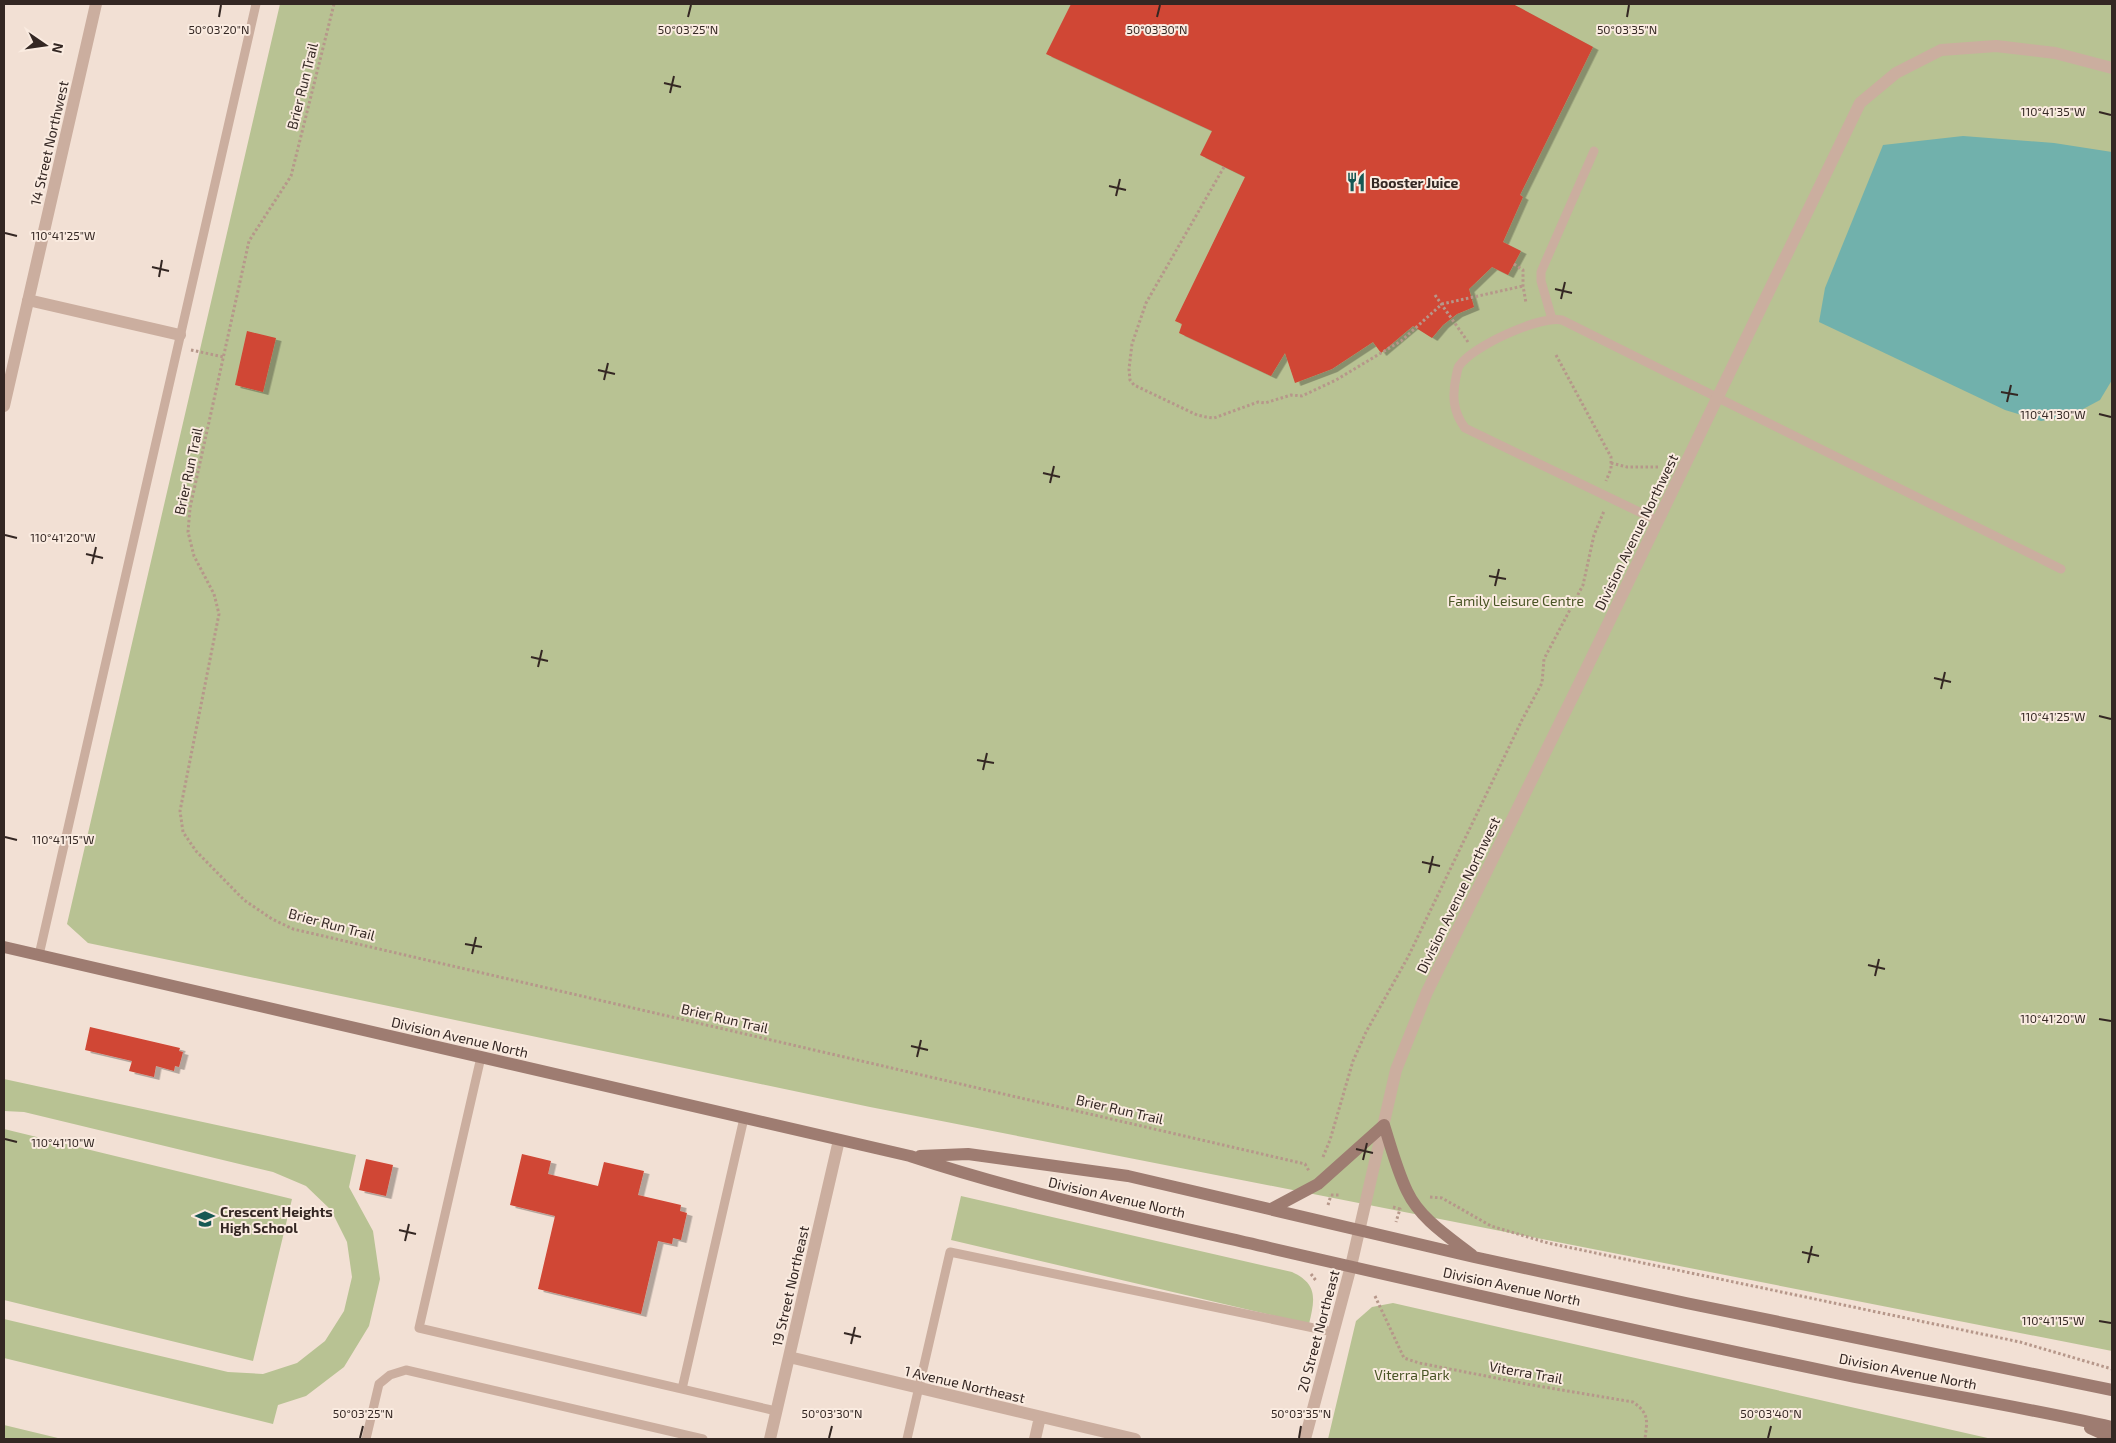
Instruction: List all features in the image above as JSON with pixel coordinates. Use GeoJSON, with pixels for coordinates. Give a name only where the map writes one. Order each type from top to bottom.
{"type":"FeatureCollection","features":[{"type":"Feature","properties":{"kind":"main road","name":"Division Avenue North"},"geometry":{"type":"LineString","coordinates":[[4,947],[910,1156],[970,1176],[1052,1198],[1847,1375],[2112,1427]]}},
{"type":"Feature","properties":{"kind":"main road"},"geometry":{"type":"LineString","coordinates":[[1273,1208],[1318,1184],[1384,1125],[1407,1192],[1415,1204],[1428,1220],[1474,1257]]}},
{"type":"Feature","properties":{"kind":"main road","name":"Division Avenue North"},"geometry":{"type":"LineString","coordinates":[[910,1156],[968,1154],[1128,1176],[1273,1208],[1359,1231],[1474,1257],[1686,1303],[2112,1390]]}},
{"type":"Feature","properties":{"kind":"main road"},"geometry":{"type":"LineString","coordinates":[[2062,1416],[2112,1438]]}},
{"type":"Feature","properties":{"kind":"street","name":"14 Street Northwest"},"geometry":{"type":"LineString","coordinates":[[4,406],[96,4]]}},
{"type":"Feature","properties":{"kind":"street","name":"Division Avenue Northwest"},"geometry":{"type":"LineString","coordinates":[[1359,1231],[1396,1070],[1427,992],[1718,399],[1860,103],[1896,73],[1941,50],[1996,46],[2055,53],[2112,68]]}},
{"type":"Feature","properties":{"kind":"street"},"geometry":{"type":"LineString","coordinates":[[28,300],[179,341]]}},
{"type":"Feature","properties":{"kind":"street","name":"19 Street Northeast"},"geometry":{"type":"LineString","coordinates":[[770,1439],[839,1140]]}},
{"type":"Feature","properties":{"kind":"street","name":"20 Street Northeast"},"geometry":{"type":"LineString","coordinates":[[1305,1439],[1359,1231]]}},
{"type":"Feature","properties":{"kind":"street","name":"1 Avenue Northeast"},"geometry":{"type":"LineString","coordinates":[[789,1357],[1135,1439]]}},
{"type":"Feature","properties":{"kind":"street"},"geometry":{"type":"LineString","coordinates":[[1035,1439],[1040,1417]]}},
{"type":"Feature","properties":{"kind":"lane"},"geometry":{"type":"LineString","coordinates":[[39,955],[256,4]]}},
{"type":"Feature","properties":{"kind":"lane"},"geometry":{"type":"LineString","coordinates":[[1552,319],[1541,281],[1541,272],[1594,151]]}},
{"type":"Feature","properties":{"kind":"lane"},"geometry":{"type":"LineString","coordinates":[[1658,521],[1465,428],[1458,418],[1454,406],[1453,391],[1458,366],[1475,352],[1507,333],[1552,319],[1562,320],[2061,569]]}},
{"type":"Feature","properties":{"kind":"lane"},"geometry":{"type":"LineString","coordinates":[[481,1057],[419,1328],[776,1411]]}},
{"type":"Feature","properties":{"kind":"lane"},"geometry":{"type":"LineString","coordinates":[[682,1389],[744,1118]]}},
{"type":"Feature","properties":{"kind":"lane"},"geometry":{"type":"LineString","coordinates":[[907,1439],[950,1252],[1333,1332]]}},
{"type":"Feature","properties":{"kind":"lane"},"geometry":{"type":"LineString","coordinates":[[366,1439],[379,1384],[390,1374],[406,1370],[703,1439]]}},
{"type":"Feature","properties":{"kind":"path","name":"Brier Run Trail"},"geometry":{"type":"LineString","coordinates":[[334,4],[291,176],[250,241],[190,508],[188,532],[194,556],[214,594],[220,614],[180,811],[183,832],[196,851],[244,900],[272,919],[294,929],[1305,1164],[1308,1168]]}},
{"type":"Feature","properties":{"kind":"path"},"geometry":{"type":"LineString","coordinates":[[1224,167],[1146,303],[1132,344],[1129,369],[1130,380],[1134,385],[1197,415],[1214,418],[1258,402],[1265,403],[1292,396],[1302,396],[1330,384],[1379,356],[1415,330],[1442,304],[1522,286]]}},
{"type":"Feature","properties":{"kind":"path"},"geometry":{"type":"LineString","coordinates":[[1514,264],[1523,270],[1522,286],[1526,303]]}},
{"type":"Feature","properties":{"kind":"path"},"geometry":{"type":"LineString","coordinates":[[1435,295],[1475,352]]}},
{"type":"Feature","properties":{"kind":"path"},"geometry":{"type":"LineString","coordinates":[[179,341],[224,357]]}},
{"type":"Feature","properties":{"kind":"path"},"geometry":{"type":"LineString","coordinates":[[1556,355],[1611,456],[1606,481]]}},
{"type":"Feature","properties":{"kind":"path"},"geometry":{"type":"LineString","coordinates":[[1611,463],[1627,467],[1658,467]]}},
{"type":"Feature","properties":{"kind":"path"},"geometry":{"type":"LineString","coordinates":[[1319,1161],[1330,1140],[1344,1088],[1366,1032],[1408,957],[1522,720],[1542,683],[1544,658],[1583,585],[1594,535],[1604,510]]}},
{"type":"Feature","properties":{"kind":"path"},"geometry":{"type":"LineString","coordinates":[[1312,1177],[1308,1168],[1314,1165]]}},
{"type":"Feature","properties":{"kind":"path"},"geometry":{"type":"LineString","coordinates":[[1328,1206],[1329,1194],[1340,1195]]}},
{"type":"Feature","properties":{"kind":"path"},"geometry":{"type":"LineString","coordinates":[[1425,1198],[1434,1196],[1442,1198],[1491,1226],[1548,1243],[2011,1340],[2112,1369]]}},
{"type":"Feature","properties":{"kind":"path"},"geometry":{"type":"LineString","coordinates":[[1393,1207],[1400,1208],[1396,1223]]}},
{"type":"Feature","properties":{"kind":"path","name":"Viterra Trail"},"geometry":{"type":"LineString","coordinates":[[1375,1296],[1404,1358],[1418,1363],[1532,1385],[1633,1402],[1643,1409],[1647,1419],[1645,1439]]}},
{"type":"Feature","properties":{"kind":"green space","name":"Family Leisure Centre"},"geometry":{"type":"Polygon","coordinates":[[[280,4],[2112,4],[2112,1351],[870,1107],[88,943],[67,924],[280,4]]]}},
{"type":"Feature","properties":{"kind":"green space"},"geometry":{"type":"Polygon","coordinates":[[[4,1079],[356,1155],[349,1187],[373,1231],[380,1279],[369,1326],[344,1367],[306,1396],[278,1405],[273,1424],[4,1358],[4,1319],[228,1372],[263,1374],[297,1363],[325,1341],[344,1311],[352,1277],[347,1242],[331,1210],[306,1186],[273,1172],[24,1112],[4,1111],[4,1079]]]}},
{"type":"Feature","properties":{"kind":"green space"},"geometry":{"type":"Polygon","coordinates":[[[4,1129],[292,1199],[253,1361],[4,1300],[4,1129]]]}},
{"type":"Feature","properties":{"kind":"green space"},"geometry":{"type":"Polygon","coordinates":[[[961,1196],[1292,1272],[1306,1282],[1312,1293],[1313,1307],[1309,1324],[951,1240],[961,1196]]]}},
{"type":"Feature","properties":{"kind":"green space","name":"Viterra Park"},"geometry":{"type":"Polygon","coordinates":[[[1393,1303],[1992,1439],[1328,1439],[1356,1321],[1372,1307],[1393,1303]]]}},
{"type":"Feature","properties":{"kind":"green space"},"geometry":{"type":"Polygon","coordinates":[[[4,1425],[62,1439],[4,1439],[4,1425]]]}},
{"type":"Feature","properties":{"kind":"water"},"geometry":{"type":"Polygon","coordinates":[[[1963,136],[2054,143],[2112,152],[2112,380],[2100,400],[2070,416],[2041,421],[2005,410],[1819,322],[1825,288],[1883,145],[1963,136]]]}},
{"type":"Feature","properties":{"kind":"building"},"geometry":{"type":"Polygon","coordinates":[[[1071,4],[1513,4],[1593,47],[1520,195],[1523,197],[1503,242],[1521,251],[1508,275],[1492,267],[1469,289],[1474,307],[1457,314],[1443,325],[1432,338],[1413,326],[1381,353],[1373,342],[1332,369],[1295,383],[1285,353],[1271,376],[1179,333],[1182,324],[1175,321],[1245,177],[1200,155],[1212,131],[1046,54],[1071,4]]]}},
{"type":"Feature","properties":{"kind":"building"},"geometry":{"type":"Polygon","coordinates":[[[247,331],[276,338],[263,392],[235,385],[247,331]]]}},
{"type":"Feature","properties":{"kind":"building"},"geometry":{"type":"Polygon","coordinates":[[[90,1027],[180,1048],[179,1051],[183,1052],[179,1067],[175,1066],[174,1071],[156,1066],[154,1077],[129,1071],[132,1061],[85,1050],[90,1027]]]}},
{"type":"Feature","properties":{"kind":"building"},"geometry":{"type":"Polygon","coordinates":[[[522,1154],[551,1161],[548,1174],[598,1186],[604,1162],[644,1171],[638,1195],[681,1205],[680,1211],[687,1213],[681,1240],[673,1238],[672,1244],[658,1241],[641,1314],[538,1289],[555,1216],[510,1205],[522,1154]]]}},
{"type":"Feature","properties":{"kind":"building"},"geometry":{"type":"Polygon","coordinates":[[[366,1159],[393,1165],[386,1196],[359,1190],[366,1159]]]}},
{"type":"Feature","properties":{"kind":"place","name":"Booster Juice"},"geometry":{"type":"Point","coordinates":[1356,182]}},
{"type":"Feature","properties":{"kind":"place","name":"Crescent Heights High School"},"geometry":{"type":"Point","coordinates":[205,1219]}}]}
